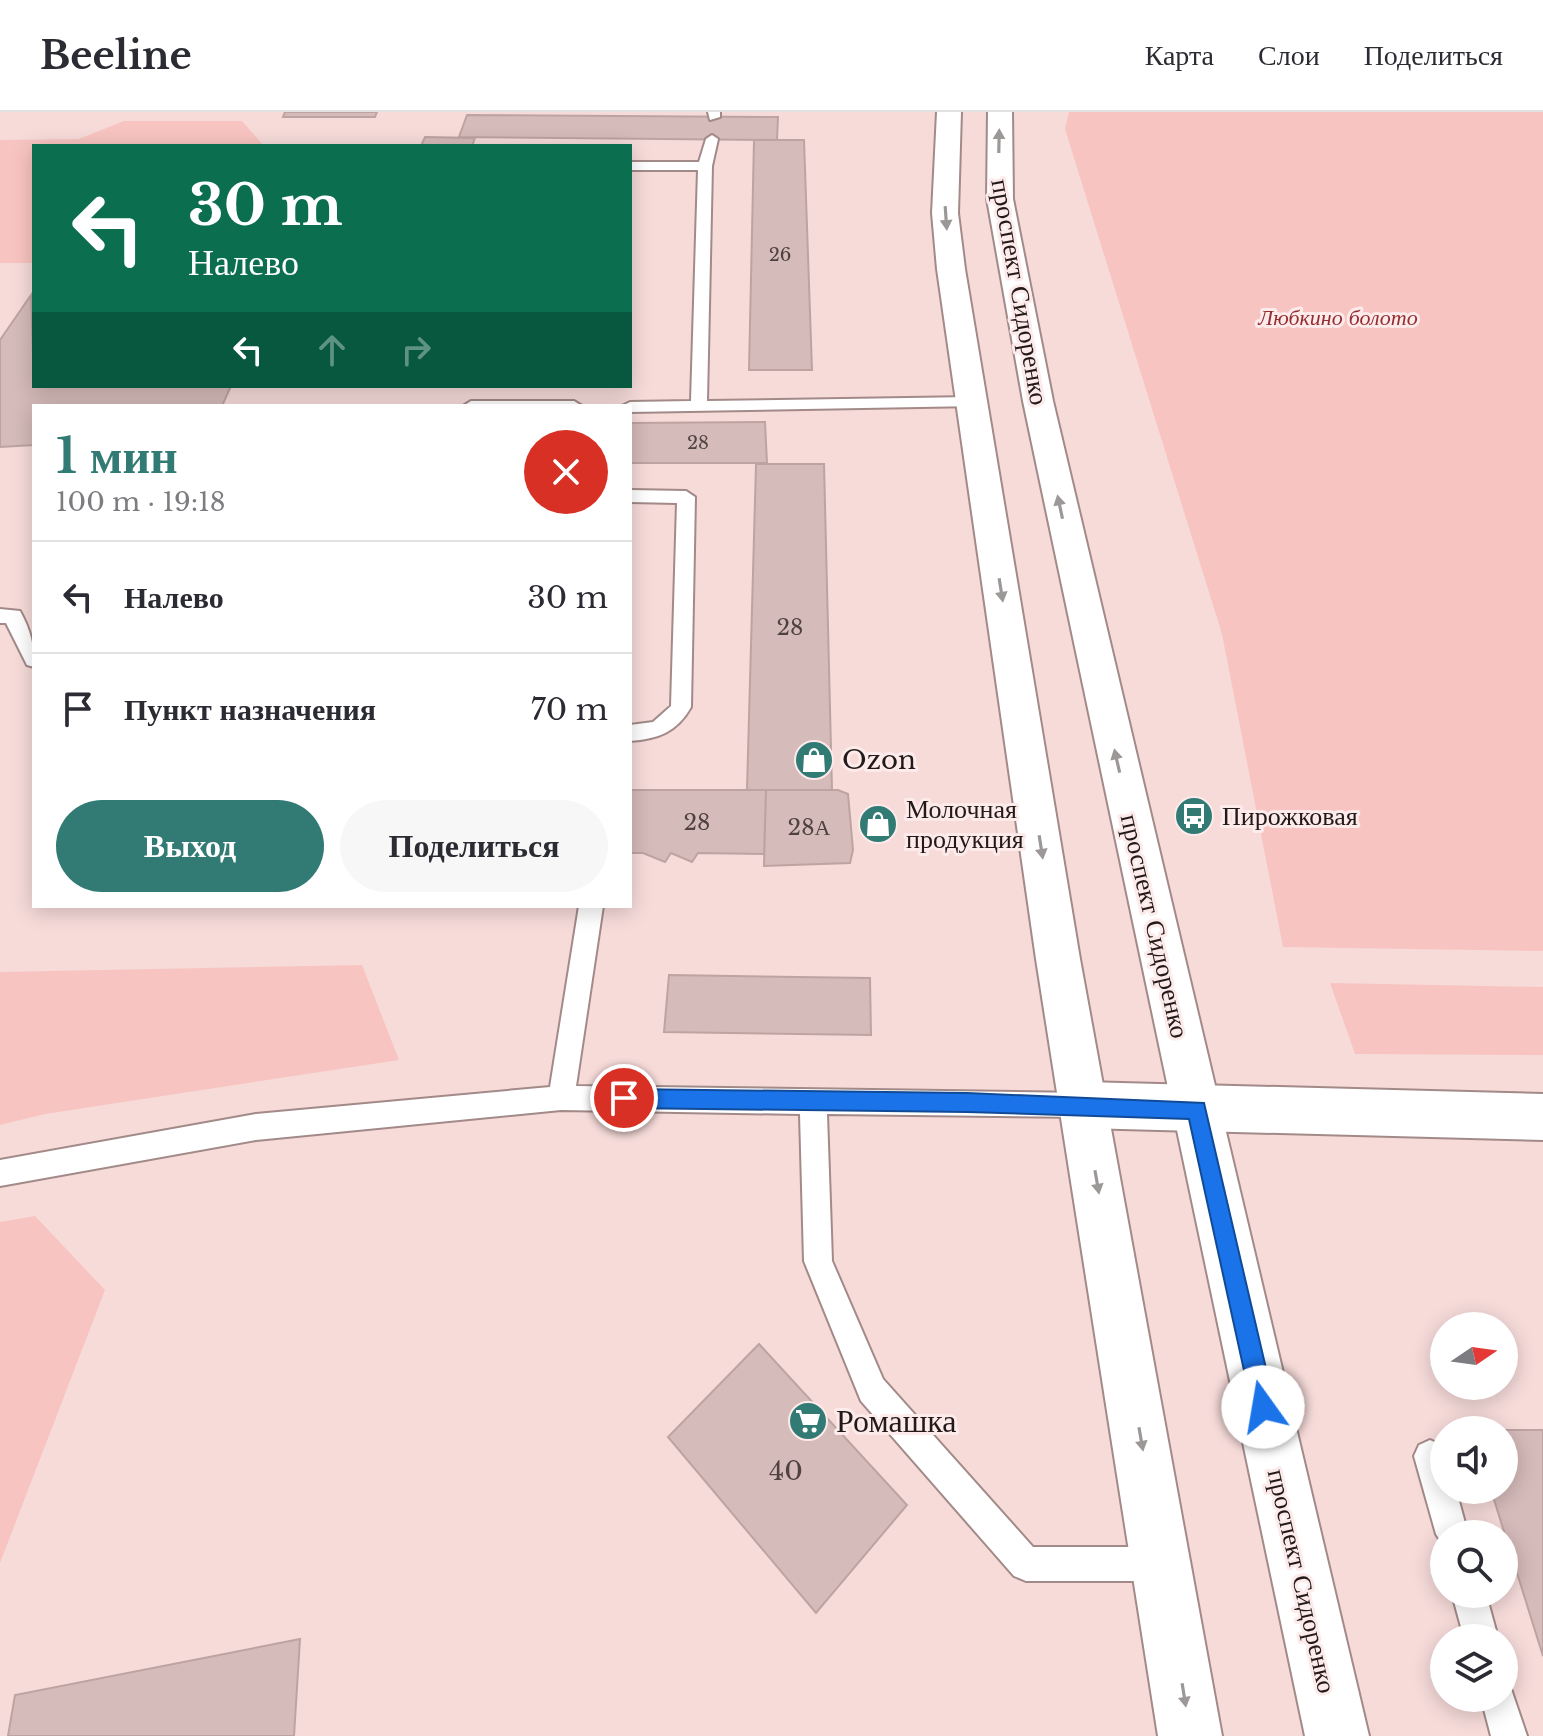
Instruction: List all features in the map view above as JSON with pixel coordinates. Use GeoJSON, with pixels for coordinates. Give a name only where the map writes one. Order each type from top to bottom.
{"type":"FeatureCollection","features":[{"type":"Feature","properties":{"kind":"main road"},"geometry":{"type":"LineString","coordinates":[[949,112],[945,213],[972,402],[1084,1105],[1190,1736]]}},
{"type":"Feature","properties":{"kind":"main road","name":"проспект Сидоренко"},"geometry":{"type":"LineString","coordinates":[[1000,112],[1000,199],[1075,577],[1337,1736]]}},
{"type":"Feature","properties":{"kind":"main road"},"geometry":{"type":"LineString","coordinates":[[1084,1105],[1543,1117]]}},
{"type":"Feature","properties":{"kind":"lane"},"geometry":{"type":"LineString","coordinates":[[699,408],[705,166],[712,139]]}},
{"type":"Feature","properties":{"kind":"lane"},"geometry":{"type":"LineString","coordinates":[[632,166],[705,166]]}},
{"type":"Feature","properties":{"kind":"lane"},"geometry":{"type":"LineString","coordinates":[[632,407],[972,402]]}},
{"type":"Feature","properties":{"kind":"lane"},"geometry":{"type":"LineString","coordinates":[[632,496],[686,497],[681,707],[672,723],[653,732],[632,733]]}},
{"type":"Feature","properties":{"kind":"lane"},"geometry":{"type":"LineString","coordinates":[[0,616],[13,616],[32,656]]}},
{"type":"Feature","properties":{"kind":"lane"},"geometry":{"type":"LineString","coordinates":[[561,1098],[591,908]]}},
{"type":"Feature","properties":{"kind":"lane"},"geometry":{"type":"LineString","coordinates":[[0,1173],[256,1127],[561,1098],[1084,1105]]}},
{"type":"Feature","properties":{"kind":"lane"},"geometry":{"type":"LineString","coordinates":[[813,1101],[818,1261],[872,1390],[1026,1564],[1162,1564]]}},
{"type":"Feature","properties":{"kind":"lane"},"geometry":{"type":"LineString","coordinates":[[1502,1712],[1509,1736]]}},
{"type":"Feature","properties":{"kind":"green space","name":"Любкино болото"},"geometry":{"type":"Polygon","coordinates":[[[1069,112],[1543,112],[1543,951],[1283,947],[1222,634],[1065,129],[1069,112]]]}},
{"type":"Feature","properties":{"kind":"green space"},"geometry":{"type":"Polygon","coordinates":[[[124,121],[242,121],[262,144],[32,144],[32,263],[0,263],[0,140],[79,139],[124,121]]]}},
{"type":"Feature","properties":{"kind":"green space"},"geometry":{"type":"Polygon","coordinates":[[[362,965],[399,1060],[45,1114],[0,1125],[0,972],[362,965]]]}},
{"type":"Feature","properties":{"kind":"green space"},"geometry":{"type":"Polygon","coordinates":[[[1330,983],[1543,987],[1543,1055],[1355,1054],[1330,983]]]}},
{"type":"Feature","properties":{"kind":"green space"},"geometry":{"type":"Polygon","coordinates":[[[35,1216],[105,1290],[0,1563],[0,1222],[35,1216]]]}},
{"type":"Feature","properties":{"kind":"building"},"geometry":{"type":"Polygon","coordinates":[[[285,112],[377,112],[375,117],[283,117],[285,112]]]}},
{"type":"Feature","properties":{"kind":"building"},"geometry":{"type":"Polygon","coordinates":[[[467,115],[778,117],[777,140],[459,137],[467,115]]]}},
{"type":"Feature","properties":{"kind":"building"},"geometry":{"type":"Polygon","coordinates":[[[425,137],[475,138],[473,144],[422,144],[425,137]]]}},
{"type":"Feature","properties":{"kind":"building"},"geometry":{"type":"Polygon","coordinates":[[[754,140],[804,140],[812,370],[749,370],[754,140]]]}},
{"type":"Feature","properties":{"kind":"building"},"geometry":{"type":"Polygon","coordinates":[[[31,295],[32,388],[230,388],[223,404],[32,404],[32,445],[0,447],[0,340],[31,295]]]}},
{"type":"Feature","properties":{"kind":"building"},"geometry":{"type":"Polygon","coordinates":[[[765,422],[767,463],[632,463],[632,423],[765,422]]]}},
{"type":"Feature","properties":{"kind":"building"},"geometry":{"type":"Polygon","coordinates":[[[756,464],[824,464],[832,790],[747,790],[756,464]]]}},
{"type":"Feature","properties":{"kind":"building"},"geometry":{"type":"Polygon","coordinates":[[[632,790],[766,790],[764,854],[698,853],[692,862],[671,853],[665,862],[643,853],[632,853],[632,790]]]}},
{"type":"Feature","properties":{"kind":"building"},"geometry":{"type":"Polygon","coordinates":[[[766,790],[838,790],[848,794],[853,850],[850,863],[764,866],[766,790]]]}},
{"type":"Feature","properties":{"kind":"building"},"geometry":{"type":"Polygon","coordinates":[[[669,975],[870,978],[871,1035],[664,1032],[669,975]]]}},
{"type":"Feature","properties":{"kind":"building"},"geometry":{"type":"Polygon","coordinates":[[[759,1344],[907,1505],[816,1613],[668,1437],[759,1344]]]}},
{"type":"Feature","properties":{"kind":"building"},"geometry":{"type":"Polygon","coordinates":[[[1518,1430],[1543,1430],[1543,1656],[1518,1576],[1518,1520],[1500,1520],[1495,1504],[1518,1504],[1518,1430]]]}},
{"type":"Feature","properties":{"kind":"building"},"geometry":{"type":"Polygon","coordinates":[[[300,1639],[294,1736],[8,1736],[15,1695],[300,1639]]]}},
{"type":"Feature","properties":{"kind":"place","name":"Ozon"},"geometry":{"type":"Point","coordinates":[814,760]}},
{"type":"Feature","properties":{"kind":"place","name":"Пирожковая"},"geometry":{"type":"Point","coordinates":[1194,816]}},
{"type":"Feature","properties":{"kind":"place","name":"Молочная продукция"},"geometry":{"type":"Point","coordinates":[878,824]}},
{"type":"Feature","properties":{"kind":"place","name":"Ромашка"},"geometry":{"type":"Point","coordinates":[808,1421]}},
{"type":"Feature","properties":{"kind":"route"},"geometry":{"type":"LineString","coordinates":[[624,1098],[1084,1105],[1197,1110],[1263,1407]]}}]}
